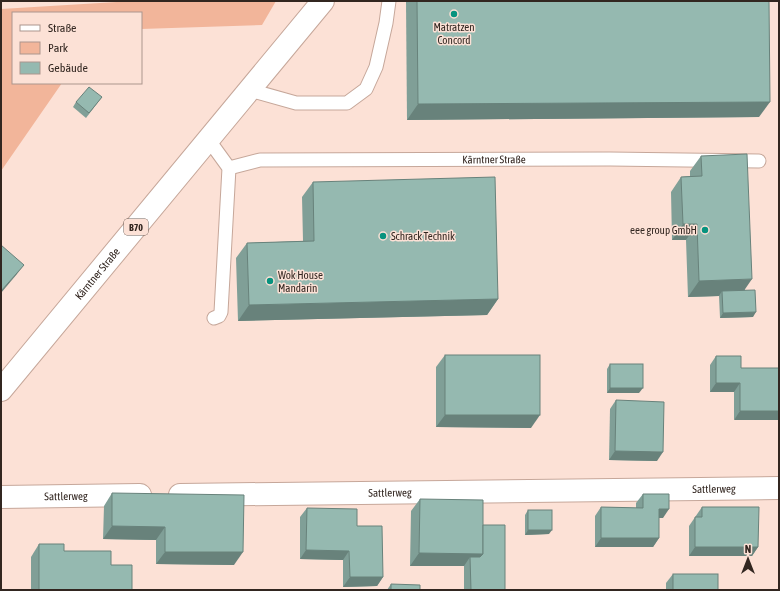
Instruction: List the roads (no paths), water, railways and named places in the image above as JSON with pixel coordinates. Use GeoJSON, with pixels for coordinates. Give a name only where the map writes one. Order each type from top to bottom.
{"type":"FeatureCollection","features":[{"type":"Feature","properties":{"kind":"street","name":"Kärntner Straße"},"geometry":{"type":"LineString","coordinates":[[1,390],[323,1]]}},
{"type":"Feature","properties":{"kind":"street","name":"Sattlerweg"},"geometry":{"type":"LineString","coordinates":[[1,497],[779,488]]}},
{"type":"Feature","properties":{"kind":"lane"},"geometry":{"type":"LineString","coordinates":[[250,90],[296,103],[348,103],[366,89],[376,67],[386,23],[389,1]]}},
{"type":"Feature","properties":{"kind":"lane"},"geometry":{"type":"LineString","coordinates":[[208,139],[229,168],[221,312],[214,318]]}},
{"type":"Feature","properties":{"kind":"lane","name":"Kärntner Straße"},"geometry":{"type":"LineString","coordinates":[[229,168],[260,160],[610,159],[759,161]]}},
{"type":"Feature","properties":{"kind":"place","name":"Matratzen Concord"},"geometry":{"type":"Point","coordinates":[454,14]}},
{"type":"Feature","properties":{"kind":"place","name":"eee group GmbH"},"geometry":{"type":"Point","coordinates":[705,230]}},
{"type":"Feature","properties":{"kind":"place","name":"Schrack Technik"},"geometry":{"type":"Point","coordinates":[383,236]}},
{"type":"Feature","properties":{"kind":"place","name":"Wok House Mandarin"},"geometry":{"type":"Point","coordinates":[270,281]}}]}
